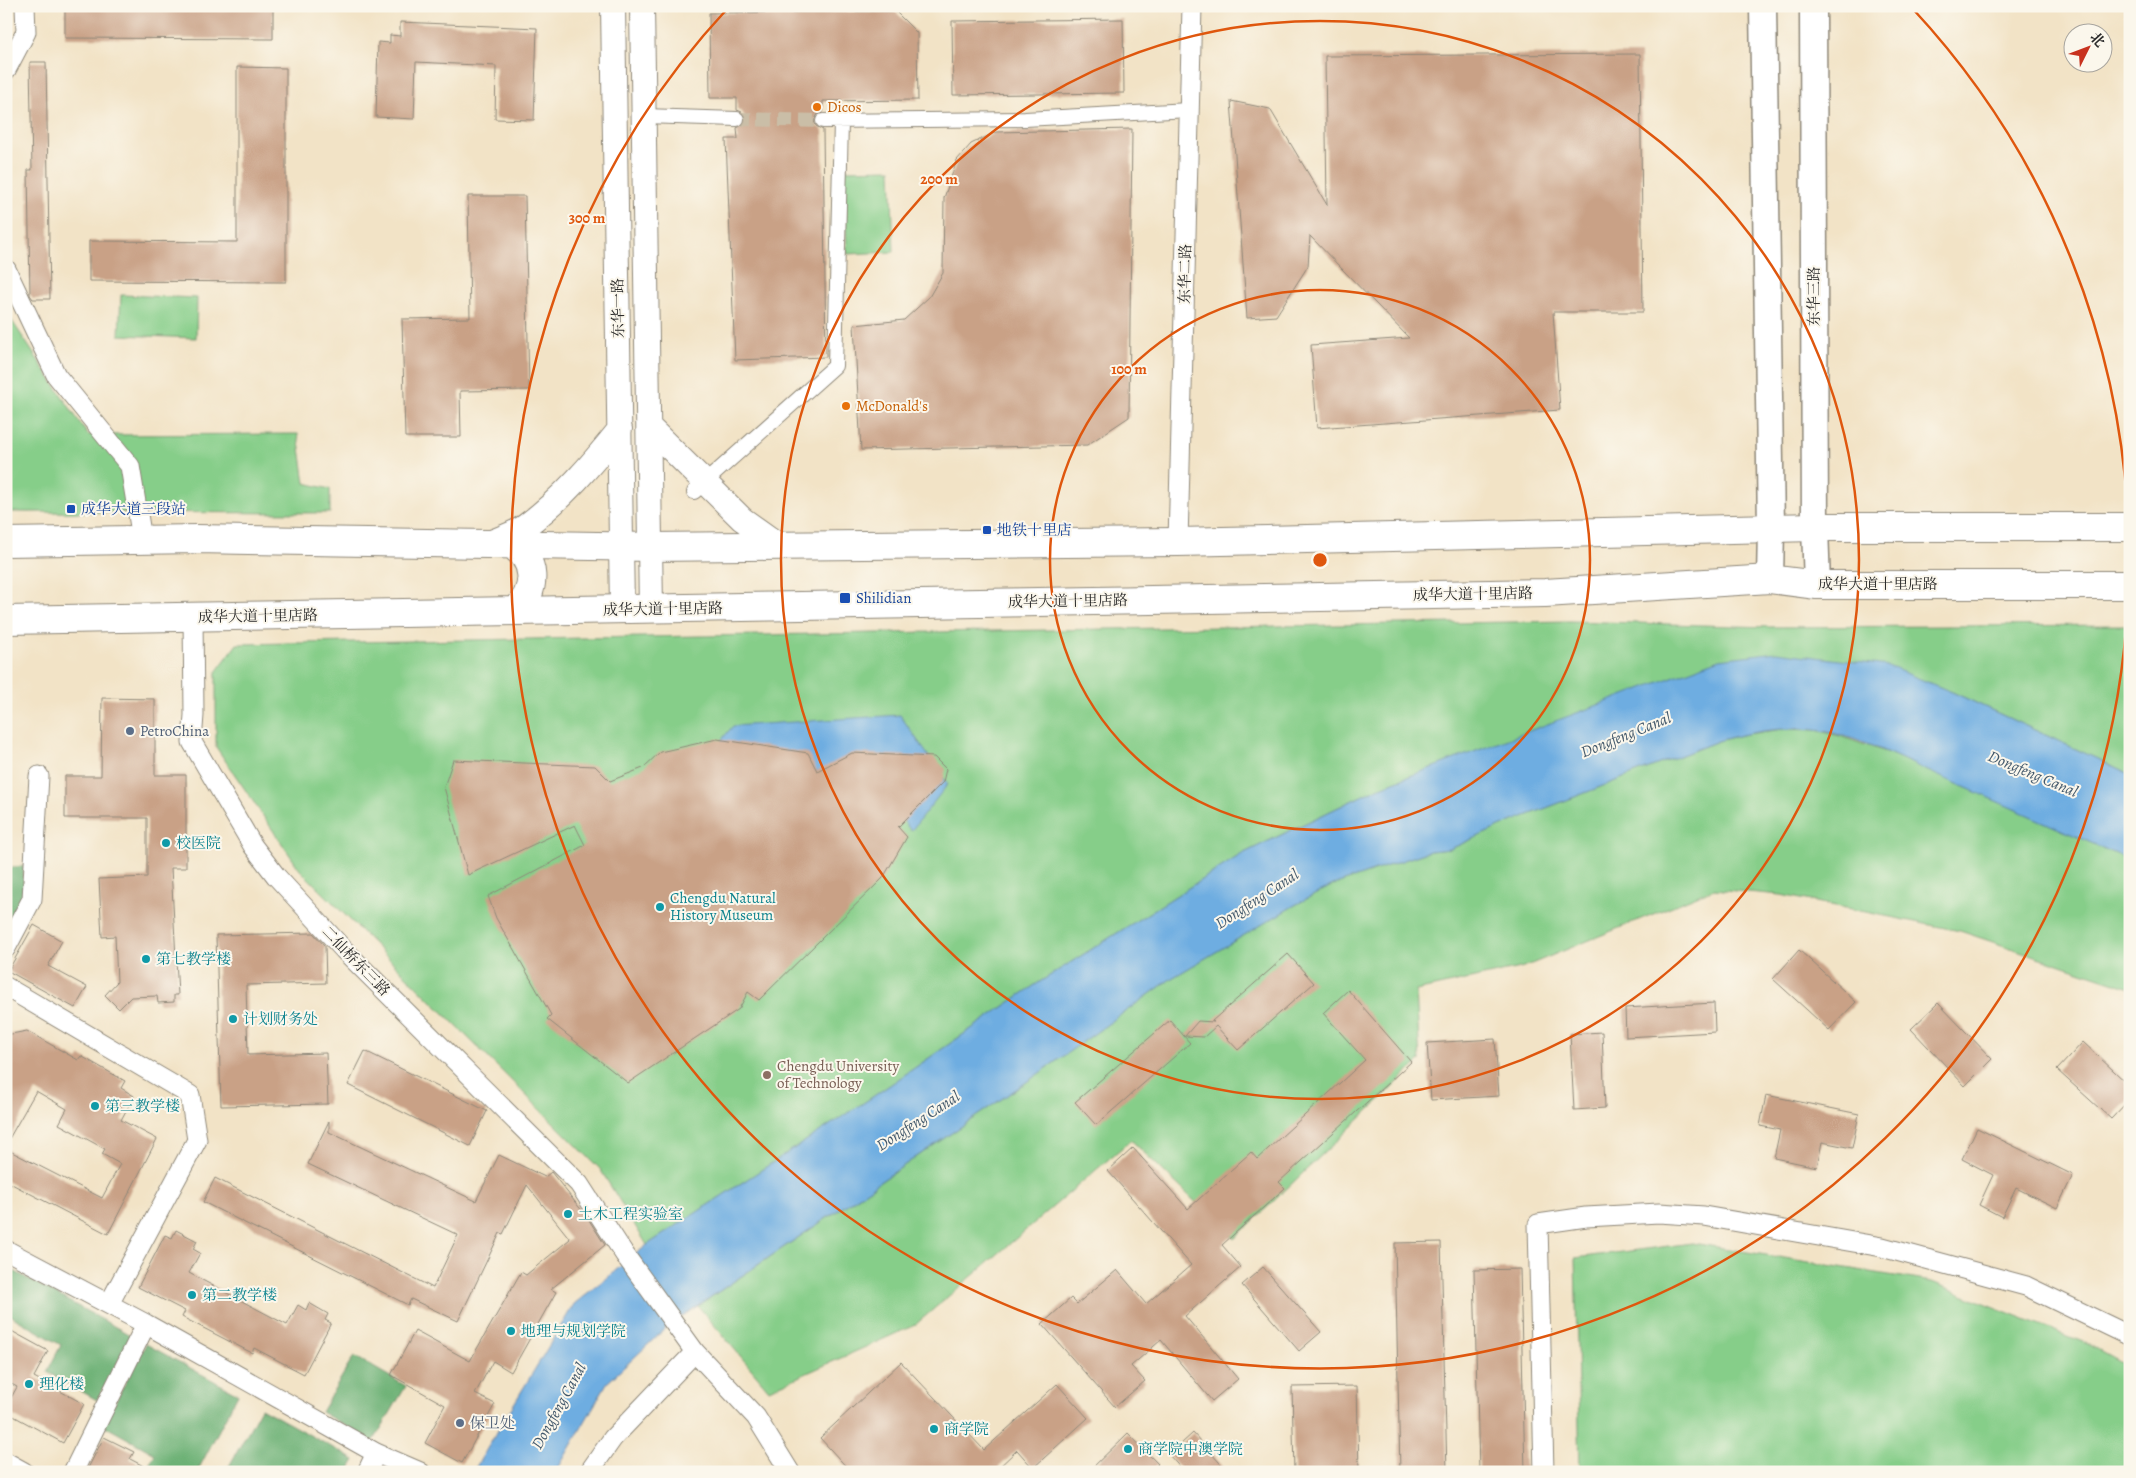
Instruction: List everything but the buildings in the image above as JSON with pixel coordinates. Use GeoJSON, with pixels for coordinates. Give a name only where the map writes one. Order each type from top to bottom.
{"type":"FeatureCollection","features":[{"type":"Feature","properties":{"kind":"main road","name":"东华三路"},"geometry":{"type":"LineString","coordinates":[[1813,6],[1815,527],[1818,585]]}},
{"type":"Feature","properties":{"kind":"main road"},"geometry":{"type":"LineString","coordinates":[[1760,12],[1771,528],[1770,579]]}},
{"type":"Feature","properties":{"kind":"main road"},"geometry":{"type":"LineString","coordinates":[[6,542],[142,539],[650,547],[1178,542],[1815,527],[2130,527]]}},
{"type":"Feature","properties":{"kind":"main road"},"geometry":{"type":"LineString","coordinates":[[500,544],[521,549],[530,565],[531,588],[525,602],[516,611]]}},
{"type":"Feature","properties":{"kind":"main road","name":"成华大道十里店路"},"geometry":{"type":"LineString","coordinates":[[6,620],[1545,593],[1770,579],[1818,585],[2130,585]]}},
{"type":"Feature","properties":{"kind":"street"},"geometry":{"type":"LineString","coordinates":[[6,70],[26,32],[25,6]]}},
{"type":"Feature","properties":{"kind":"street","name":"东华一路"},"geometry":{"type":"LineString","coordinates":[[613,6],[622,609]]}},
{"type":"Feature","properties":{"kind":"street","name":"东华一路"},"geometry":{"type":"LineString","coordinates":[[642,6],[651,609]]}},
{"type":"Feature","properties":{"kind":"street","name":"东华二路"},"geometry":{"type":"LineString","coordinates":[[1178,542],[1192,6]]}},
{"type":"Feature","properties":{"kind":"street"},"geometry":{"type":"LineString","coordinates":[[823,121],[1025,119],[1189,110]]}},
{"type":"Feature","properties":{"kind":"street"},"geometry":{"type":"LineString","coordinates":[[644,116],[737,119]]}},
{"type":"Feature","properties":{"kind":"street"},"geometry":{"type":"LineString","coordinates":[[700,487],[835,366],[841,122]]}},
{"type":"Feature","properties":{"kind":"street"},"geometry":{"type":"LineString","coordinates":[[6,269],[56,375],[130,466],[142,539]]}},
{"type":"Feature","properties":{"kind":"street"},"geometry":{"type":"LineString","coordinates":[[648,427],[700,487],[780,546]]}},
{"type":"Feature","properties":{"kind":"street"},"geometry":{"type":"LineString","coordinates":[[500,544],[526,527],[556,500],[588,469],[620,428]]}},
{"type":"Feature","properties":{"kind":"street","name":"二仙桥东三路"},"geometry":{"type":"LineString","coordinates":[[193,617],[194,716],[192,742],[253,846],[276,876],[344,950],[578,1184],[625,1255],[695,1352],[756,1417],[790,1472]]}},
{"type":"Feature","properties":{"kind":"street"},"geometry":{"type":"LineString","coordinates":[[6,948],[32,899],[39,776]]}},
{"type":"Feature","properties":{"kind":"street"},"geometry":{"type":"LineString","coordinates":[[6,987],[190,1095],[197,1140],[109,1304]]}},
{"type":"Feature","properties":{"kind":"street"},"geometry":{"type":"LineString","coordinates":[[1544,1472],[1538,1224],[1586,1217],[1659,1213],[1733,1220],[1872,1245],[2026,1286],[2130,1336]]}},
{"type":"Feature","properties":{"kind":"street"},"geometry":{"type":"LineString","coordinates":[[6,1250],[146,1324],[376,1453],[420,1472]]}},
{"type":"Feature","properties":{"kind":"street"},"geometry":{"type":"LineString","coordinates":[[73,1472],[146,1324]]}},
{"type":"Feature","properties":{"kind":"street"},"geometry":{"type":"LineString","coordinates":[[589,1472],[613,1438],[695,1352]]}},
{"type":"Feature","properties":{"kind":"street"},"geometry":{"type":"LineString","coordinates":[[367,1472],[376,1453]]}},
{"type":"Feature","properties":{"kind":"street"},"geometry":{"type":"LineString","coordinates":[[6,1462],[24,1472]]}},
{"type":"Feature","properties":{"kind":"green space"},"geometry":{"type":"Polygon","coordinates":[[[891,169],[894,252],[847,254],[844,170],[891,169]]]}},
{"type":"Feature","properties":{"kind":"green space"},"geometry":{"type":"Polygon","coordinates":[[[121,295],[197,298],[196,338],[119,335],[121,295]]]}},
{"type":"Feature","properties":{"kind":"green space"},"geometry":{"type":"Polygon","coordinates":[[[6,312],[88,435],[298,434],[305,483],[330,489],[330,513],[6,512],[6,312]]]}},
{"type":"Feature","properties":{"kind":"green space"},"geometry":{"type":"Polygon","coordinates":[[[1570,621],[1769,627],[2130,625],[2130,774],[1952,692],[1545,726],[1378,788],[1242,854],[1035,985],[871,1098],[647,1245],[600,1169],[300,870],[216,747],[216,672],[237,644],[1570,621]]]}},
{"type":"Feature","properties":{"kind":"green space"},"geometry":{"type":"Polygon","coordinates":[[[1783,729],[1816,730],[1840,736],[1891,754],[2130,860],[2130,988],[1960,931],[1781,895],[1714,889],[1524,967],[1416,991],[1420,1061],[1234,1239],[1131,1140],[915,1325],[769,1390],[698,1306],[1034,1077],[1172,978],[1295,905],[1333,885],[1430,851],[1450,849],[1513,821],[1718,741],[1741,735],[1783,729]]]}},
{"type":"Feature","properties":{"kind":"green space"},"geometry":{"type":"Polygon","coordinates":[[[24,866],[23,895],[6,926],[6,868],[24,866]]]}},
{"type":"Feature","properties":{"kind":"green space"},"geometry":{"type":"Polygon","coordinates":[[[1692,1243],[1932,1282],[2088,1344],[2130,1367],[2130,1472],[1580,1472],[1575,1258],[1692,1243]]]}},
{"type":"Feature","properties":{"kind":"green space"},"geometry":{"type":"Polygon","coordinates":[[[12,1270],[132,1336],[97,1400],[47,1372],[61,1345],[6,1313],[6,1281],[12,1270]]]}},
{"type":"Feature","properties":{"kind":"green space"},"geometry":{"type":"Polygon","coordinates":[[[146,1344],[238,1394],[197,1472],[161,1472],[149,1465],[155,1454],[103,1425],[146,1344]]]}},
{"type":"Feature","properties":{"kind":"green space"},"geometry":{"type":"Polygon","coordinates":[[[354,1356],[406,1386],[373,1442],[321,1412],[354,1356]]]}},
{"type":"Feature","properties":{"kind":"green space"},"geometry":{"type":"Polygon","coordinates":[[[261,1408],[355,1460],[348,1472],[226,1472],[261,1408]]]}},
{"type":"Feature","properties":{"kind":"water","name":"Dongfeng Canal"},"geometry":{"type":"Polygon","coordinates":[[[1776,652],[1888,666],[1952,692],[2130,774],[2130,860],[1894,755],[1830,732],[1779,729],[1718,741],[1513,821],[1450,849],[1430,851],[1333,885],[1295,905],[1172,978],[1034,1077],[668,1326],[607,1383],[556,1472],[473,1472],[574,1304],[647,1245],[871,1098],[1035,985],[1242,854],[1378,788],[1720,659],[1776,652]]]}},
{"type":"Feature","properties":{"kind":"water"},"geometry":{"type":"Polygon","coordinates":[[[900,715],[948,784],[911,831],[868,773],[732,767],[722,739],[733,726],[900,715]]]}},
{"type":"Feature","properties":{"kind":"tunnel"},"geometry":{"type":"LineString","coordinates":[[737,119],[823,121]]}},
{"type":"Feature","properties":{"kind":"place","name":"Dicos"},"geometry":{"type":"Point","coordinates":[817,107]}},
{"type":"Feature","properties":{"kind":"place","name":"McDonald's"},"geometry":{"type":"Point","coordinates":[846,406]}},
{"type":"Feature","properties":{"kind":"place","name":"成华大道三段站"},"geometry":{"type":"Point","coordinates":[71,509]}},
{"type":"Feature","properties":{"kind":"place","name":"地铁十里店"},"geometry":{"type":"Point","coordinates":[987,530]}},
{"type":"Feature","properties":{"kind":"place","name":"Shilidian"},"geometry":{"type":"Point","coordinates":[845,598]}},
{"type":"Feature","properties":{"kind":"place","name":"PetroChina"},"geometry":{"type":"Point","coordinates":[130,731]}},
{"type":"Feature","properties":{"kind":"place","name":"校医院"},"geometry":{"type":"Point","coordinates":[166,843]}},
{"type":"Feature","properties":{"kind":"place","name":"Chengdu Natural History Museum"},"geometry":{"type":"Point","coordinates":[660,907]}},
{"type":"Feature","properties":{"kind":"place","name":"第七教学楼"},"geometry":{"type":"Point","coordinates":[146,959]}},
{"type":"Feature","properties":{"kind":"place","name":"计划财务处"},"geometry":{"type":"Point","coordinates":[233,1019]}},
{"type":"Feature","properties":{"kind":"place","name":"Chengdu University of Technology"},"geometry":{"type":"Point","coordinates":[767,1075]}},
{"type":"Feature","properties":{"kind":"place","name":"第三教学楼"},"geometry":{"type":"Point","coordinates":[95,1106]}},
{"type":"Feature","properties":{"kind":"place","name":"土木工程实验室"},"geometry":{"type":"Point","coordinates":[568,1214]}},
{"type":"Feature","properties":{"kind":"place","name":"第二教学楼"},"geometry":{"type":"Point","coordinates":[192,1295]}},
{"type":"Feature","properties":{"kind":"place","name":"地理与规划学院"},"geometry":{"type":"Point","coordinates":[511,1331]}},
{"type":"Feature","properties":{"kind":"place","name":"理化楼"},"geometry":{"type":"Point","coordinates":[29,1384]}},
{"type":"Feature","properties":{"kind":"place","name":"保卫处"},"geometry":{"type":"Point","coordinates":[460,1423]}},
{"type":"Feature","properties":{"kind":"place","name":"商学院"},"geometry":{"type":"Point","coordinates":[934,1429]}},
{"type":"Feature","properties":{"kind":"place","name":"商学院中澳学院"},"geometry":{"type":"Point","coordinates":[1128,1449]}}]}
